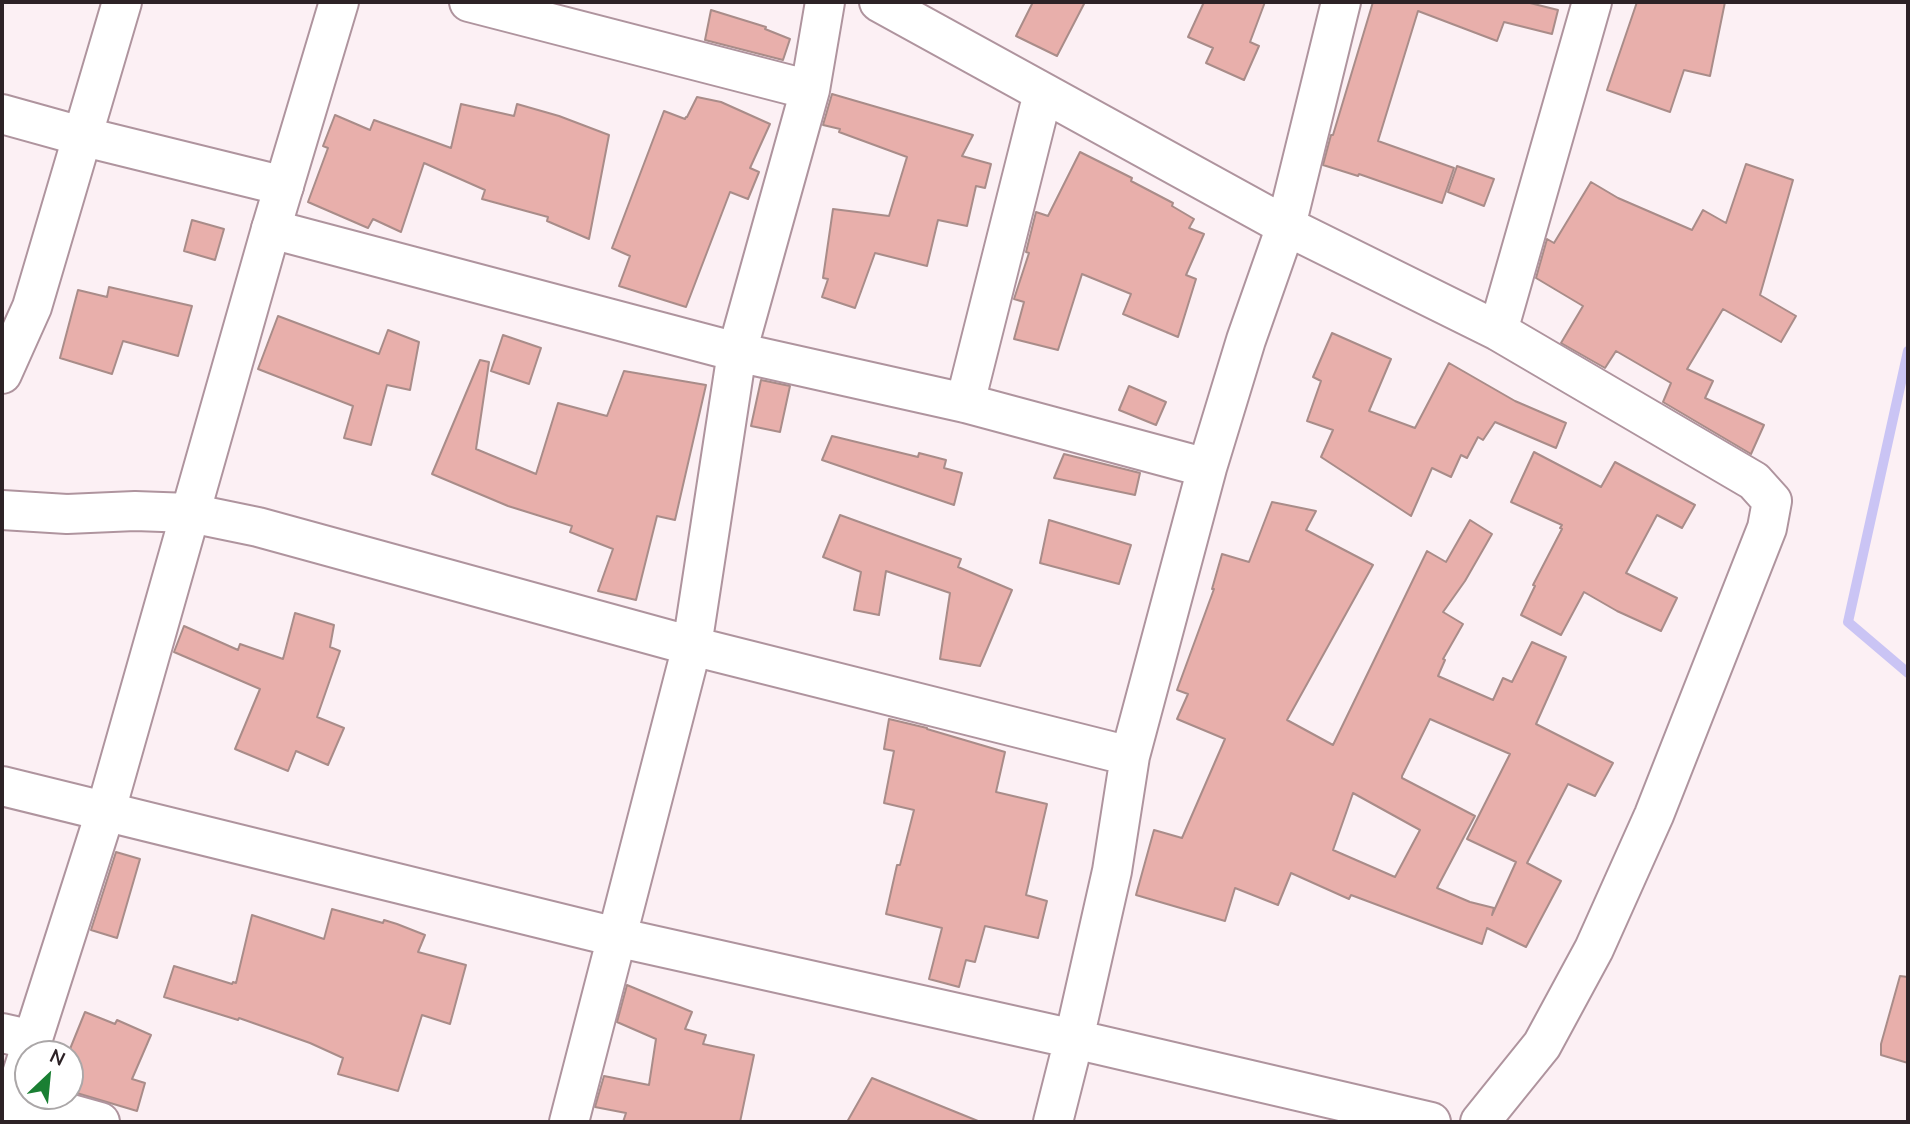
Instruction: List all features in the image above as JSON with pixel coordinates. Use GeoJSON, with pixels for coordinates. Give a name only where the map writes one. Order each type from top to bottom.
{"type":"FeatureCollection","features":[{"type":"Feature","properties":{"kind":"street"},"geometry":{"type":"LineString","coordinates":[[2,374],[17,303],[81,136],[122,2]]}},
{"type":"Feature","properties":{"kind":"street"},"geometry":{"type":"LineString","coordinates":[[25,1040],[106,810],[271,229],[339,2]]}},
{"type":"Feature","properties":{"kind":"street"},"geometry":{"type":"LineString","coordinates":[[469,2],[810,90]]}},
{"type":"Feature","properties":{"kind":"street"},"geometry":{"type":"LineString","coordinates":[[569,1122],[692,646],[737,352],[810,90],[825,2]]}},
{"type":"Feature","properties":{"kind":"street"},"geometry":{"type":"LineString","coordinates":[[879,2],[1286,226],[1498,331],[1754,481],[1772,501],[1768,528],[1659,803],[1594,950],[1542,1045],[1480,1122]]}},
{"type":"Feature","properties":{"kind":"street"},"geometry":{"type":"LineString","coordinates":[[1053,1122],[1112,871],[1130,756],[1207,468],[1246,340],[1286,226],[1341,2]]}},
{"type":"Feature","properties":{"kind":"street"},"geometry":{"type":"LineString","coordinates":[[1498,331],[1592,2]]}},
{"type":"Feature","properties":{"kind":"street"},"geometry":{"type":"LineString","coordinates":[[965,403],[1043,93]]}},
{"type":"Feature","properties":{"kind":"street"},"geometry":{"type":"LineString","coordinates":[[2,114],[284,186]]}},
{"type":"Feature","properties":{"kind":"street"},"geometry":{"type":"LineString","coordinates":[[271,229],[737,352],[965,403],[1207,468]]}},
{"type":"Feature","properties":{"kind":"street"},"geometry":{"type":"LineString","coordinates":[[2,510],[67,514],[135,511],[190,513],[258,527],[692,646],[1130,756]]}},
{"type":"Feature","properties":{"kind":"street"},"geometry":{"type":"LineString","coordinates":[[2,786],[616,937],[1431,1122]]}},
{"type":"Feature","properties":{"kind":"street"},"geometry":{"type":"LineString","coordinates":[[14,1090],[10,1110],[100,1122]]}},
{"type":"Feature","properties":{"kind":"building"},"geometry":{"type":"Polygon","coordinates":[[[1033,2],[1085,2],[1057,56],[1016,36],[1033,2]]]}},
{"type":"Feature","properties":{"kind":"building"},"geometry":{"type":"Polygon","coordinates":[[[1204,2],[1265,2],[1250,42],[1259,46],[1244,80],[1206,63],[1213,48],[1188,37],[1204,2]]]}},
{"type":"Feature","properties":{"kind":"building"},"geometry":{"type":"Polygon","coordinates":[[[1373,2],[1526,2],[1558,10],[1552,34],[1504,22],[1497,41],[1418,11],[1378,141],[1454,168],[1442,203],[1359,174],[1358,176],[1323,165],[1373,2]]]}},
{"type":"Feature","properties":{"kind":"building"},"geometry":{"type":"Polygon","coordinates":[[[1637,2],[1725,2],[1710,76],[1684,70],[1670,112],[1607,90],[1637,2]]]}},
{"type":"Feature","properties":{"kind":"building"},"geometry":{"type":"Polygon","coordinates":[[[711,10],[766,27],[765,29],[790,39],[783,60],[705,40],[711,10]]]}},
{"type":"Feature","properties":{"kind":"building"},"geometry":{"type":"Polygon","coordinates":[[[832,94],[973,135],[962,156],[991,164],[985,188],[976,186],[967,226],[938,220],[927,266],[875,253],[855,308],[822,297],[828,279],[823,278],[833,209],[889,216],[907,157],[839,132],[840,129],[823,125],[832,94]]]}},
{"type":"Feature","properties":{"kind":"building"},"geometry":{"type":"Polygon","coordinates":[[[697,97],[721,102],[770,124],[750,168],[759,172],[748,199],[730,192],[686,307],[619,286],[630,256],[612,248],[664,111],[685,119],[697,97]]]}},
{"type":"Feature","properties":{"kind":"building"},"geometry":{"type":"Polygon","coordinates":[[[461,104],[514,116],[517,104],[609,135],[589,239],[547,221],[548,217],[482,199],[485,190],[424,163],[401,232],[373,219],[368,228],[308,202],[328,148],[323,146],[335,115],[370,130],[374,120],[451,148],[461,104]]]}},
{"type":"Feature","properties":{"kind":"building"},"geometry":{"type":"Polygon","coordinates":[[[1080,152],[1132,178],[1131,181],[1173,203],[1172,206],[1194,219],[1189,228],[1204,234],[1186,275],[1196,279],[1178,337],[1123,314],[1131,294],[1082,274],[1058,350],[1014,339],[1024,302],[1014,299],[1029,253],[1026,252],[1036,212],[1048,216],[1080,152]]]}},
{"type":"Feature","properties":{"kind":"building"},"geometry":{"type":"Polygon","coordinates":[[[1746,164],[1793,180],[1760,295],[1796,316],[1781,342],[1723,309],[1687,369],[1713,381],[1705,398],[1764,425],[1751,454],[1663,402],[1671,383],[1616,351],[1605,368],[1561,343],[1583,306],[1536,278],[1547,239],[1554,243],[1591,182],[1618,198],[1692,230],[1703,210],[1726,223],[1746,164]]]}},
{"type":"Feature","properties":{"kind":"building"},"geometry":{"type":"Polygon","coordinates":[[[1457,166],[1494,179],[1484,206],[1448,192],[1457,166]]]}},
{"type":"Feature","properties":{"kind":"building"},"geometry":{"type":"Polygon","coordinates":[[[192,220],[224,229],[215,260],[184,251],[192,220]]]}},
{"type":"Feature","properties":{"kind":"building"},"geometry":{"type":"Polygon","coordinates":[[[109,287],[192,306],[178,356],[123,341],[112,374],[60,358],[78,290],[107,297],[109,287]]]}},
{"type":"Feature","properties":{"kind":"building"},"geometry":{"type":"Polygon","coordinates":[[[278,316],[379,354],[388,330],[419,342],[410,390],[387,385],[371,445],[344,438],[353,406],[258,369],[278,316]]]}},
{"type":"Feature","properties":{"kind":"building"},"geometry":{"type":"Polygon","coordinates":[[[1332,333],[1391,359],[1369,411],[1415,428],[1449,363],[1515,401],[1566,423],[1556,448],[1495,422],[1483,440],[1478,437],[1467,458],[1461,455],[1451,477],[1432,468],[1411,516],[1321,457],[1333,430],[1307,421],[1321,381],[1313,377],[1332,333]]]}},
{"type":"Feature","properties":{"kind":"building"},"geometry":{"type":"Polygon","coordinates":[[[503,335],[541,348],[529,384],[491,371],[503,335]]]}},
{"type":"Feature","properties":{"kind":"building"},"geometry":{"type":"Polygon","coordinates":[[[480,360],[489,362],[476,449],[536,474],[558,403],[607,416],[624,371],[706,385],[675,520],[657,516],[636,600],[598,591],[613,549],[570,532],[572,526],[508,506],[432,474],[480,360]]]}},
{"type":"Feature","properties":{"kind":"building"},"geometry":{"type":"Polygon","coordinates":[[[761,380],[790,386],[780,432],[751,426],[761,380]]]}},
{"type":"Feature","properties":{"kind":"building"},"geometry":{"type":"Polygon","coordinates":[[[1129,386],[1166,402],[1156,425],[1119,410],[1129,386]]]}},
{"type":"Feature","properties":{"kind":"building"},"geometry":{"type":"Polygon","coordinates":[[[832,436],[918,457],[919,453],[946,460],[944,468],[962,473],[954,505],[822,460],[832,436]]]}},
{"type":"Feature","properties":{"kind":"building"},"geometry":{"type":"Polygon","coordinates":[[[1534,452],[1601,487],[1615,462],[1695,505],[1682,528],[1657,515],[1626,573],[1677,598],[1661,631],[1584,592],[1561,635],[1521,615],[1562,529],[1562,525],[1511,502],[1534,452]]]}},
{"type":"Feature","properties":{"kind":"building"},"geometry":{"type":"Polygon","coordinates":[[[1064,454],[1140,473],[1135,495],[1054,478],[1064,454]]]}},
{"type":"Feature","properties":{"kind":"building"},"geometry":{"type":"Polygon","coordinates":[[[1272,502],[1316,511],[1306,530],[1373,565],[1287,720],[1333,745],[1427,551],[1446,562],[1470,520],[1492,534],[1465,581],[1443,612],[1463,624],[1443,659],[1445,660],[1438,676],[1493,700],[1503,678],[1512,682],[1532,642],[1566,657],[1536,724],[1613,763],[1595,796],[1568,784],[1527,863],[1561,881],[1526,947],[1487,928],[1482,944],[1351,895],[1349,899],[1291,873],[1278,905],[1235,888],[1225,921],[1136,895],[1154,830],[1182,838],[1225,739],[1177,719],[1188,694],[1177,690],[1214,589],[1222,554],[1249,562],[1272,502]],[[1430,719],[1402,778],[1475,816],[1437,888],[1470,902],[1494,908],[1492,915],[1516,862],[1467,839],[1510,754],[1430,719]],[[1353,793],[1333,850],[1395,877],[1420,830],[1353,793]]]}},
{"type":"Feature","properties":{"kind":"building"},"geometry":{"type":"Polygon","coordinates":[[[840,515],[961,559],[958,567],[1012,590],[980,666],[940,659],[950,593],[886,571],[879,615],[854,610],[861,572],[823,557],[840,515]]]}},
{"type":"Feature","properties":{"kind":"building"},"geometry":{"type":"Polygon","coordinates":[[[1049,520],[1131,545],[1119,584],[1040,563],[1049,520]]]}},
{"type":"Feature","properties":{"kind":"building"},"geometry":{"type":"Polygon","coordinates":[[[295,613],[334,625],[330,647],[340,651],[317,717],[344,728],[328,765],[296,751],[288,771],[235,749],[260,689],[174,652],[184,626],[238,650],[240,644],[283,659],[295,613]]]}},
{"type":"Feature","properties":{"kind":"building"},"geometry":{"type":"Polygon","coordinates":[[[889,719],[1005,752],[996,792],[1047,804],[1026,895],[1047,901],[1038,938],[985,926],[975,962],[966,960],[959,987],[929,979],[942,928],[886,914],[897,865],[900,865],[914,810],[884,803],[894,751],[884,749],[889,719]]]}},
{"type":"Feature","properties":{"kind":"building"},"geometry":{"type":"Polygon","coordinates":[[[116,852],[140,859],[117,938],[91,930],[116,852]]]}},
{"type":"Feature","properties":{"kind":"building"},"geometry":{"type":"Polygon","coordinates":[[[332,909],[383,923],[384,920],[425,935],[418,952],[466,965],[450,1024],[422,1015],[398,1091],[338,1074],[343,1058],[310,1043],[239,1018],[238,1020],[164,997],[174,966],[236,983],[252,915],[324,939],[332,909]]]}},
{"type":"Feature","properties":{"kind":"building"},"geometry":{"type":"Polygon","coordinates":[[[1900,976],[1908,977],[1908,1063],[1881,1055],[1881,1044],[1900,976]]]}},
{"type":"Feature","properties":{"kind":"building"},"geometry":{"type":"Polygon","coordinates":[[[627,985],[692,1012],[685,1029],[706,1035],[703,1044],[754,1055],[740,1122],[623,1122],[626,1113],[595,1107],[604,1076],[649,1085],[656,1039],[617,1022],[627,985]]]}},
{"type":"Feature","properties":{"kind":"building"},"geometry":{"type":"Polygon","coordinates":[[[85,1012],[115,1024],[117,1020],[151,1035],[132,1079],[145,1083],[137,1111],[84,1095],[84,1040],[74,1040],[85,1012]]]}},
{"type":"Feature","properties":{"kind":"building"},"geometry":{"type":"Polygon","coordinates":[[[872,1078],[978,1121],[978,1122],[847,1122],[872,1078]]]}},
{"type":"Feature","properties":{"kind":"waterway"},"geometry":{"type":"LineString","coordinates":[[1908,351],[1848,622],[1908,673]]}}]}
